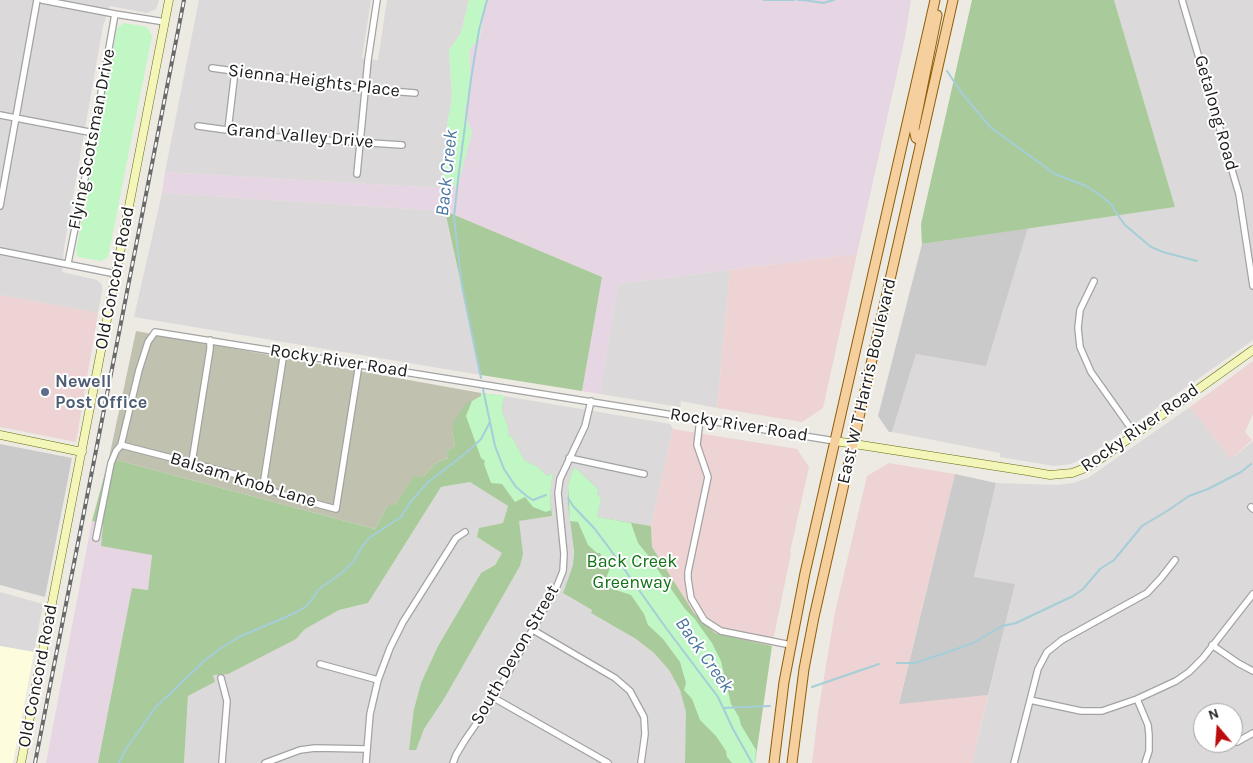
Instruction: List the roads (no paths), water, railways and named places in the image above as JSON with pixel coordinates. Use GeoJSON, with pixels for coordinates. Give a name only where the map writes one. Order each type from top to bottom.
{"type":"FeatureCollection","features":[{"type":"Feature","properties":{"kind":"main road"},"geometry":{"type":"LineString","coordinates":[[922,141],[916,138],[914,129],[937,12],[936,0]]}},
{"type":"Feature","properties":{"kind":"main road","name":"East W T Harris Boulevard"},"geometry":{"type":"LineString","coordinates":[[774,763],[791,646],[834,440],[936,0]]}},
{"type":"Feature","properties":{"kind":"main road","name":"East W T Harris Boulevard"},"geometry":{"type":"LineString","coordinates":[[792,763],[799,703],[811,633],[953,0]]}},
{"type":"Feature","properties":{"kind":"street"},"geometry":{"type":"LineString","coordinates":[[0,206],[3,175],[16,118],[37,0]]}},
{"type":"Feature","properties":{"kind":"street"},"geometry":{"type":"LineString","coordinates":[[42,0],[164,22]]}},
{"type":"Feature","properties":{"kind":"street","name":"Old Concord Road"},"geometry":{"type":"LineString","coordinates":[[21,763],[169,0]]}},
{"type":"Feature","properties":{"kind":"street"},"geometry":{"type":"LineString","coordinates":[[357,174],[365,89],[377,0]]}},
{"type":"Feature","properties":{"kind":"street","name":"Getalong Road"},"geometry":{"type":"LineString","coordinates":[[1182,0],[1239,194],[1253,286]]}},
{"type":"Feature","properties":{"kind":"street","name":"Flying Scotsman Drive"},"geometry":{"type":"LineString","coordinates":[[68,263],[115,14]]}},
{"type":"Feature","properties":{"kind":"street","name":"Sienna Heights Place"},"geometry":{"type":"LineString","coordinates":[[212,68],[365,89],[415,93]]}},
{"type":"Feature","properties":{"kind":"street"},"geometry":{"type":"LineString","coordinates":[[228,130],[235,72]]}},
{"type":"Feature","properties":{"kind":"street"},"geometry":{"type":"LineString","coordinates":[[0,115],[94,132]]}},
{"type":"Feature","properties":{"kind":"street","name":"Grand Valley Drive"},"geometry":{"type":"LineString","coordinates":[[198,126],[277,137],[402,145]]}},
{"type":"Feature","properties":{"kind":"street"},"geometry":{"type":"LineString","coordinates":[[0,250],[116,274]]}},
{"type":"Feature","properties":{"kind":"street"},"geometry":{"type":"LineString","coordinates":[[1094,281],[1080,310],[1078,328],[1080,347],[1091,372],[1135,434]]}},
{"type":"Feature","properties":{"kind":"street","name":"Rocky River Road"},"geometry":{"type":"LineString","coordinates":[[121,445],[139,370],[148,342],[155,332],[1027,472],[1064,475],[1088,467],[1253,350]]}},
{"type":"Feature","properties":{"kind":"street"},"geometry":{"type":"LineString","coordinates":[[192,462],[210,340]]}},
{"type":"Feature","properties":{"kind":"street"},"geometry":{"type":"LineString","coordinates":[[262,486],[284,352]]}},
{"type":"Feature","properties":{"kind":"street","name":"Balsam Knob Lane"},"geometry":{"type":"LineString","coordinates":[[121,445],[234,474],[280,494],[336,509],[359,364]]}},
{"type":"Feature","properties":{"kind":"street","name":"South Devon Street"},"geometry":{"type":"LineString","coordinates":[[453,763],[464,740],[494,698],[557,586],[562,571],[564,554],[558,493],[560,479],[585,426],[591,401]]}},
{"type":"Feature","properties":{"kind":"street"},"geometry":{"type":"LineString","coordinates":[[700,419],[697,445],[708,477],[688,572],[688,590],[691,598],[704,620],[721,631],[791,646]]}},
{"type":"Feature","properties":{"kind":"street"},"geometry":{"type":"LineString","coordinates":[[0,435],[82,452]]}},
{"type":"Feature","properties":{"kind":"street"},"geometry":{"type":"LineString","coordinates":[[96,538],[111,463],[121,445]]}},
{"type":"Feature","properties":{"kind":"street"},"geometry":{"type":"LineString","coordinates":[[569,458],[644,474]]}},
{"type":"Feature","properties":{"kind":"street"},"geometry":{"type":"LineString","coordinates":[[366,763],[370,714],[378,680],[390,648],[403,622],[456,538],[465,532]]}},
{"type":"Feature","properties":{"kind":"street"},"geometry":{"type":"LineString","coordinates":[[1014,763],[1038,668],[1047,652],[1062,640],[1147,593],[1174,560]]}},
{"type":"Feature","properties":{"kind":"street"},"geometry":{"type":"LineString","coordinates":[[1030,700],[1070,710],[1092,712],[1110,709],[1176,681],[1189,672],[1253,594]]}},
{"type":"Feature","properties":{"kind":"street"},"geometry":{"type":"LineString","coordinates":[[533,630],[615,678],[630,691],[644,717],[646,734],[641,763]]}},
{"type":"Feature","properties":{"kind":"street"},"geometry":{"type":"LineString","coordinates":[[1212,646],[1253,671]]}},
{"type":"Feature","properties":{"kind":"street"},"geometry":{"type":"LineString","coordinates":[[320,664],[378,680]]}},
{"type":"Feature","properties":{"kind":"street"},"geometry":{"type":"LineString","coordinates":[[221,678],[227,701],[222,763]]}},
{"type":"Feature","properties":{"kind":"street"},"geometry":{"type":"LineString","coordinates":[[494,698],[608,763]]}},
{"type":"Feature","properties":{"kind":"street"},"geometry":{"type":"LineString","coordinates":[[1137,699],[1148,725],[1149,750],[1145,763]]}},
{"type":"Feature","properties":{"kind":"street"},"geometry":{"type":"LineString","coordinates":[[265,763],[300,750],[315,748],[366,749]]}},
{"type":"Feature","properties":{"kind":"waterway","name":"Back Creek"},"geometry":{"type":"LineString","coordinates":[[481,378],[462,286],[454,217],[471,79],[479,30],[487,0]]}},
{"type":"Feature","properties":{"kind":"waterway"},"geometry":{"type":"LineString","coordinates":[[764,0],[794,0]]}},
{"type":"Feature","properties":{"kind":"waterway"},"geometry":{"type":"LineString","coordinates":[[798,0],[803,0]]}},
{"type":"Feature","properties":{"kind":"waterway"},"geometry":{"type":"LineString","coordinates":[[804,0],[823,3],[834,0]]}},
{"type":"Feature","properties":{"kind":"waterway"},"geometry":{"type":"LineString","coordinates":[[947,71],[961,92],[990,127],[1055,174],[1086,186],[1100,195],[1112,205],[1125,225],[1151,247],[1197,261]]}},
{"type":"Feature","properties":{"kind":"waterway","name":"Back Creek"},"geometry":{"type":"LineString","coordinates":[[483,389],[495,446],[504,469],[516,487],[528,497],[533,500],[546,495]]}},
{"type":"Feature","properties":{"kind":"waterway"},"geometry":{"type":"LineString","coordinates":[[119,763],[126,749],[155,708],[204,661],[239,637],[295,613],[308,605],[318,590],[343,572],[354,561],[369,538],[401,517],[409,504],[428,482],[465,454],[481,439],[490,422]]}},
{"type":"Feature","properties":{"kind":"waterway"},"geometry":{"type":"LineString","coordinates":[[897,663],[915,663],[973,643],[1002,626],[1016,623],[1073,596],[1083,589],[1100,569],[1114,560],[1142,526],[1189,496],[1208,489],[1241,472],[1251,464]]}},
{"type":"Feature","properties":{"kind":"waterway","name":"Back Creek"},"geometry":{"type":"LineString","coordinates":[[568,498],[607,545],[718,697],[752,763]]}},
{"type":"Feature","properties":{"kind":"waterway"},"geometry":{"type":"LineString","coordinates":[[812,687],[879,664]]}},
{"type":"Feature","properties":{"kind":"waterway"},"geometry":{"type":"LineString","coordinates":[[723,708],[770,706]]}},
{"type":"Feature","properties":{"kind":"railway"},"geometry":{"type":"LineString","coordinates":[[35,763],[184,0]]}},
{"type":"Feature","properties":{"kind":"place","name":"Newell Post Office"},"geometry":{"type":"Point","coordinates":[45,392]}},
{"type":"Feature","properties":{"kind":"park label","name":"Back Creek Greenway"},"geometry":{"type":"Point","coordinates":[632,572]}}]}
